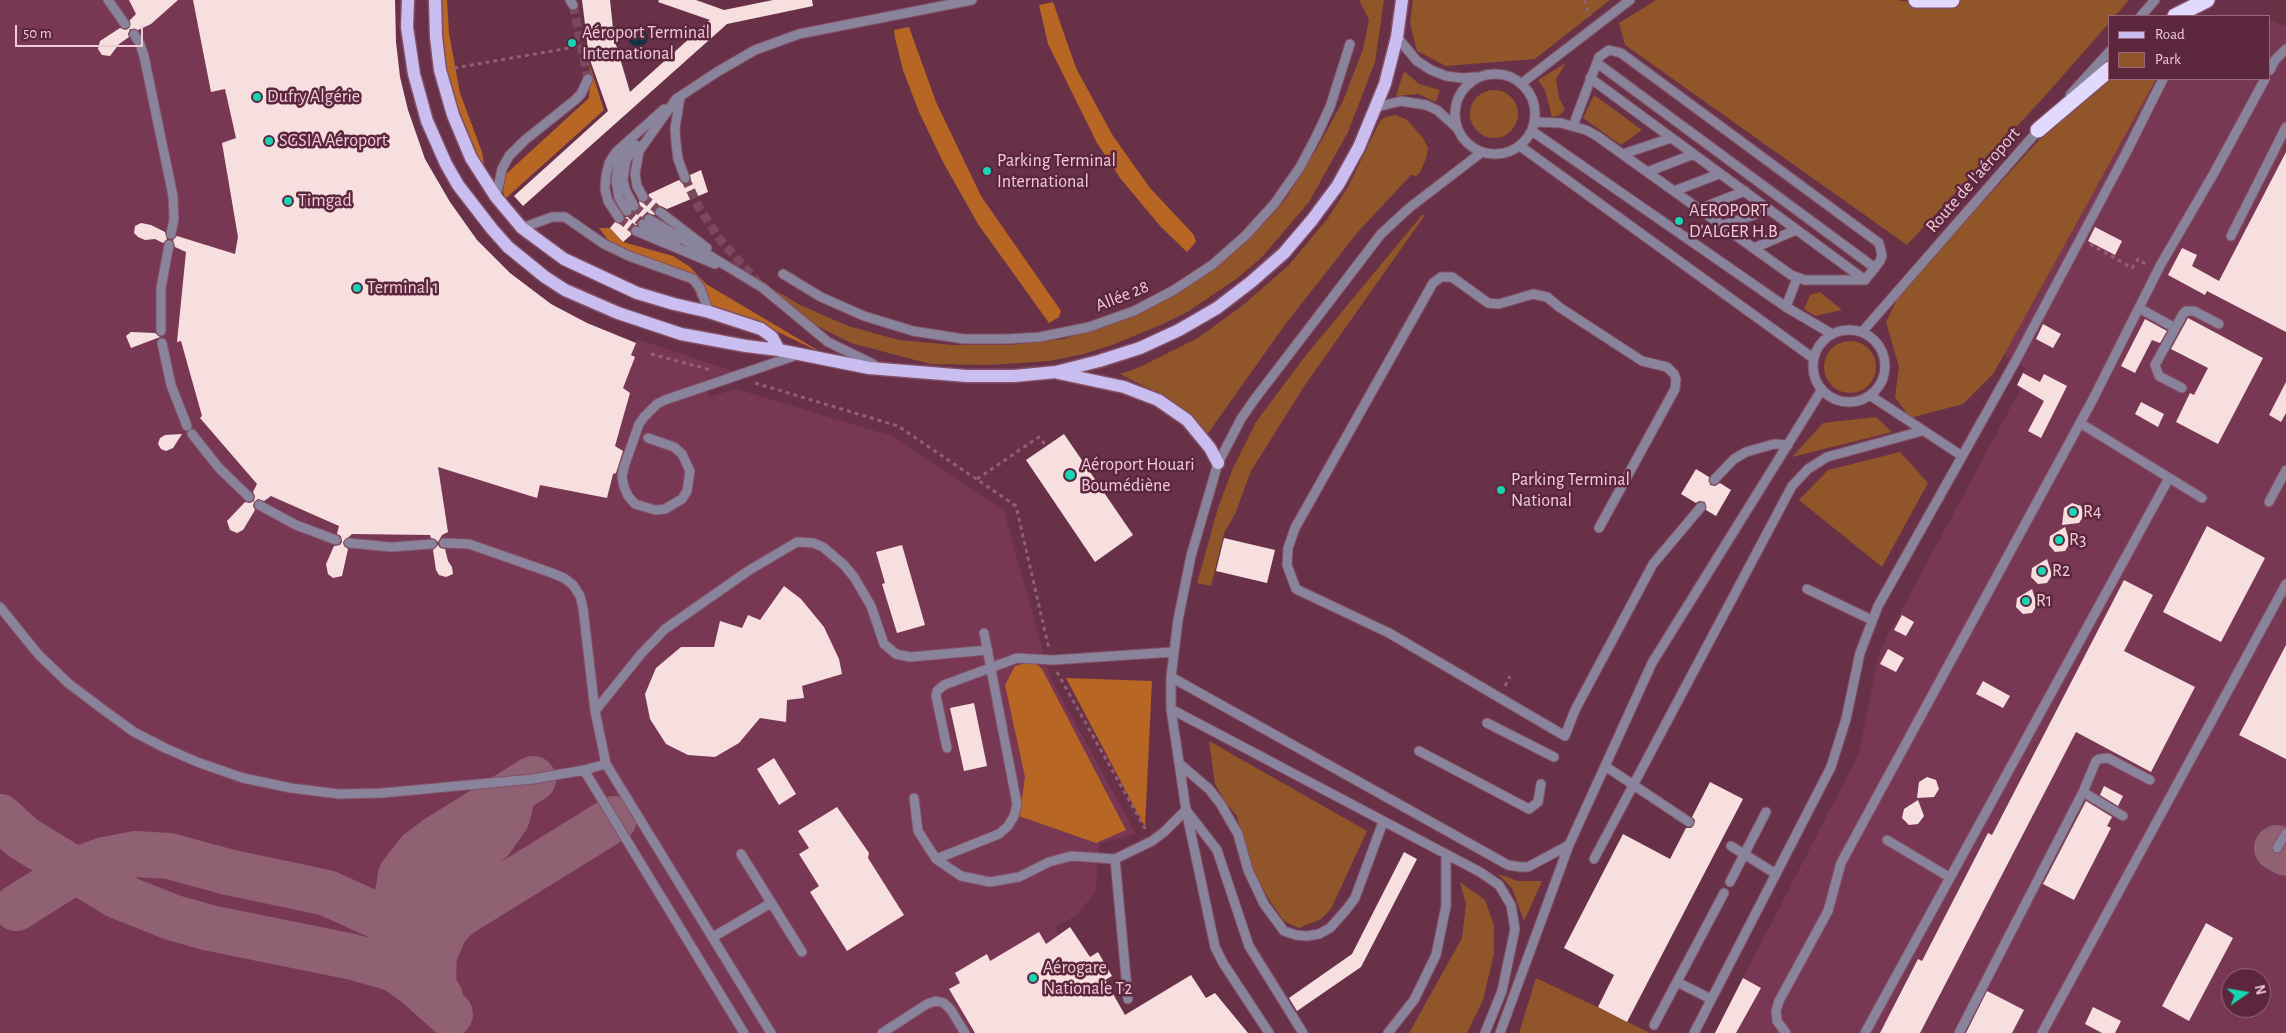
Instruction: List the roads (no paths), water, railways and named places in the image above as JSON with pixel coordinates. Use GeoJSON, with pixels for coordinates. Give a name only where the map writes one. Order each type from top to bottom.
{"type":"FeatureCollection","features":[{"type":"Feature","properties":{"kind":"highway"},"geometry":{"type":"LineString","coordinates":[[1916,0],[1952,0]]}},
{"type":"Feature","properties":{"kind":"highway"},"geometry":{"type":"LineString","coordinates":[[2177,15],[2207,0]]}},
{"type":"Feature","properties":{"kind":"highway"},"geometry":{"type":"LineString","coordinates":[[2038,130],[2108,71]]}},
{"type":"Feature","properties":{"kind":"main road"},"geometry":{"type":"LineString","coordinates":[[408,0],[407,27],[414,74],[427,121],[458,185],[508,247],[565,290],[618,313],[689,335],[869,368],[967,376],[1014,376],[1056,372],[1140,348],[1179,330],[1217,308],[1252,282],[1295,240],[1312,220],[1338,185],[1359,147],[1377,107],[1397,37],[1402,0]]}},
{"type":"Feature","properties":{"kind":"main road"},"geometry":{"type":"LineString","coordinates":[[435,0],[436,37],[440,70],[453,115],[468,149],[496,197],[522,228],[564,259],[606,279],[637,292],[674,304],[710,312],[762,329],[772,337],[779,350]]}},
{"type":"Feature","properties":{"kind":"main road"},"geometry":{"type":"LineString","coordinates":[[1056,372],[1124,387],[1158,400],[1187,420],[1210,448],[1218,463]]}},
{"type":"Feature","properties":{"kind":"street"},"geometry":{"type":"LineString","coordinates":[[108,0],[125,24]]}},
{"type":"Feature","properties":{"kind":"street"},"geometry":{"type":"LineString","coordinates":[[619,218],[608,201],[605,189],[609,163],[616,152],[678,98],[736,60],[777,41],[799,34],[972,0]]}},
{"type":"Feature","properties":{"kind":"street"},"geometry":{"type":"LineString","coordinates":[[1522,83],[1630,0]]}},
{"type":"Feature","properties":{"kind":"street"},"geometry":{"type":"LineString","coordinates":[[2142,15],[2155,0]]}},
{"type":"Feature","properties":{"kind":"street"},"geometry":{"type":"LineString","coordinates":[[134,34],[144,56],[173,196],[174,219],[171,234]]}},
{"type":"Feature","properties":{"kind":"street"},"geometry":{"type":"LineString","coordinates":[[1377,107],[1401,101],[1420,103],[1437,110],[1457,128],[1471,147],[1482,152],[1502,154],[1520,146],[1532,131],[1535,122],[1534,101],[1522,83],[1512,77],[1501,74],[1462,78],[1446,76],[1417,62],[1397,37]]}},
{"type":"Feature","properties":{"kind":"street","name":"Allée 28"},"geometry":{"type":"LineString","coordinates":[[783,274],[821,297],[864,316],[913,331],[964,339],[1006,339],[1040,336],[1089,326],[1134,311],[1174,290],[1212,265],[1246,235],[1275,203],[1300,167],[1316,137],[1330,106],[1350,44]]}},
{"type":"Feature","properties":{"kind":"street"},"geometry":{"type":"LineString","coordinates":[[2271,68],[2275,60],[2286,49]]}},
{"type":"Feature","properties":{"kind":"street"},"geometry":{"type":"LineString","coordinates":[[1573,126],[1597,63],[1604,53],[1609,50],[1621,53],[1879,243],[1882,255],[1875,268],[1865,280]]}},
{"type":"Feature","properties":{"kind":"street","name":"Route de l'aéroport"},"geometry":{"type":"LineString","coordinates":[[1862,332],[2108,52]]}},
{"type":"Feature","properties":{"kind":"street"},"geometry":{"type":"LineString","coordinates":[[1597,63],[1875,268]]}},
{"type":"Feature","properties":{"kind":"street"},"geometry":{"type":"LineString","coordinates":[[1457,128],[1456,104],[1460,93],[1478,77]]}},
{"type":"Feature","properties":{"kind":"street"},"geometry":{"type":"LineString","coordinates":[[1590,78],[1865,280]]}},
{"type":"Feature","properties":{"kind":"street"},"geometry":{"type":"LineString","coordinates":[[496,197],[500,176],[509,156],[525,140],[575,100],[581,94],[588,79]]}},
{"type":"Feature","properties":{"kind":"street"},"geometry":{"type":"LineString","coordinates":[[1694,1033],[1831,767],[1846,720],[1860,653],[1872,620],[2080,239],[2162,80]]}},
{"type":"Feature","properties":{"kind":"street"},"geometry":{"type":"LineString","coordinates":[[1786,1033],[1777,1021],[1776,1011],[1828,911],[1841,863],[2080,422],[2157,273],[2264,80]]}},
{"type":"Feature","properties":{"kind":"street"},"geometry":{"type":"LineString","coordinates":[[678,98],[675,128],[676,144],[678,159],[685,178]]}},
{"type":"Feature","properties":{"kind":"street"},"geometry":{"type":"LineString","coordinates":[[643,197],[635,174],[639,151],[678,98]]}},
{"type":"Feature","properties":{"kind":"street"},"geometry":{"type":"LineString","coordinates":[[630,208],[624,179],[626,160],[631,151],[678,98]]}},
{"type":"Feature","properties":{"kind":"street"},"geometry":{"type":"LineString","coordinates":[[1535,122],[1548,121],[1573,126],[1597,136],[1797,278],[1805,280],[1865,280]]}},
{"type":"Feature","properties":{"kind":"street"},"geometry":{"type":"LineString","coordinates":[[2231,236],[2286,127]]}},
{"type":"Feature","properties":{"kind":"street"},"geometry":{"type":"LineString","coordinates":[[1532,131],[1786,307],[1832,334]]}},
{"type":"Feature","properties":{"kind":"street"},"geometry":{"type":"LineString","coordinates":[[1623,154],[1671,138]]}},
{"type":"Feature","properties":{"kind":"street"},"geometry":{"type":"LineString","coordinates":[[1520,146],[1814,358]]}},
{"type":"Feature","properties":{"kind":"street"},"geometry":{"type":"LineString","coordinates":[[1269,1033],[1223,963],[1215,947],[1186,810],[1181,765],[1171,709],[1171,677],[1173,652],[1191,556],[1218,463],[1233,433],[1254,400],[1369,248],[1409,208],[1482,152]]}},
{"type":"Feature","properties":{"kind":"street"},"geometry":{"type":"LineString","coordinates":[[1647,172],[1694,154]]}},
{"type":"Feature","properties":{"kind":"street"},"geometry":{"type":"LineString","coordinates":[[1674,190],[1719,174]]}},
{"type":"Feature","properties":{"kind":"street"},"geometry":{"type":"LineString","coordinates":[[1699,208],[1745,192]]}},
{"type":"Feature","properties":{"kind":"street"},"geometry":{"type":"LineString","coordinates":[[1723,225],[1769,210]]}},
{"type":"Feature","properties":{"kind":"street"},"geometry":{"type":"LineString","coordinates":[[660,212],[745,277],[780,301],[811,330],[828,342],[865,361],[905,372]]}},
{"type":"Feature","properties":{"kind":"street"},"geometry":{"type":"LineString","coordinates":[[522,228],[552,216],[571,220],[604,244],[629,256],[693,279],[700,288],[710,312]]}},
{"type":"Feature","properties":{"kind":"street"},"geometry":{"type":"LineString","coordinates":[[745,277],[642,224],[745,277]]}},
{"type":"Feature","properties":{"kind":"street"},"geometry":{"type":"LineString","coordinates":[[1754,248],[1796,230]]}},
{"type":"Feature","properties":{"kind":"street"},"geometry":{"type":"LineString","coordinates":[[161,331],[161,288],[169,245]]}},
{"type":"Feature","properties":{"kind":"street"},"geometry":{"type":"LineString","coordinates":[[1599,528],[1675,389],[1676,379],[1674,374],[1667,366],[1642,361],[1559,307],[1547,297],[1533,294],[1499,304],[1488,303],[1456,280],[1447,276],[1433,282],[1295,528],[1288,548],[1287,565],[1296,589],[1390,633],[1565,736],[1575,710],[1653,564],[1701,507]]}},
{"type":"Feature","properties":{"kind":"street"},"geometry":{"type":"LineString","coordinates":[[1786,307],[1797,278]]}},
{"type":"Feature","properties":{"kind":"street"},"geometry":{"type":"LineString","coordinates":[[2139,308],[2175,328]]}},
{"type":"Feature","properties":{"kind":"street"},"geometry":{"type":"LineString","coordinates":[[2182,388],[2160,376],[2155,370],[2156,362],[2183,314],[2190,310],[2219,324]]}},
{"type":"Feature","properties":{"kind":"street"},"geometry":{"type":"LineString","coordinates":[[1846,330],[1862,332],[1872,337],[1884,356],[1884,378],[1879,388],[1871,396],[1854,403],[1845,403],[1828,397],[1822,391],[1814,376],[1814,358],[1820,345],[1832,334],[1846,330]]}},
{"type":"Feature","properties":{"kind":"street"},"geometry":{"type":"LineString","coordinates":[[162,342],[171,386],[189,430],[219,468],[249,497]]}},
{"type":"Feature","properties":{"kind":"street"},"geometry":{"type":"LineString","coordinates":[[648,438],[674,447],[687,462],[690,471],[688,491],[682,499],[665,509],[655,510],[635,504],[628,496],[622,477],[639,424],[650,410],[665,400],[798,354]]}},
{"type":"Feature","properties":{"kind":"street"},"geometry":{"type":"LineString","coordinates":[[1500,1033],[1569,845],[1652,663],[1822,391]]}},
{"type":"Feature","properties":{"kind":"street"},"geometry":{"type":"LineString","coordinates":[[1871,396],[1962,456]]}},
{"type":"Feature","properties":{"kind":"street"},"geometry":{"type":"LineString","coordinates":[[2080,422],[2202,498]]}},
{"type":"Feature","properties":{"kind":"street"},"geometry":{"type":"LineString","coordinates":[[1594,859],[1786,496],[1799,477],[1817,462],[1833,455],[1922,431]]}},
{"type":"Feature","properties":{"kind":"street"},"geometry":{"type":"LineString","coordinates":[[1714,480],[1734,459],[1746,452],[1774,444],[1788,445]]}},
{"type":"Feature","properties":{"kind":"street"},"geometry":{"type":"LineString","coordinates":[[2269,502],[2286,470]]}},
{"type":"Feature","properties":{"kind":"street"},"geometry":{"type":"LineString","coordinates":[[1865,1033],[2169,478]]}},
{"type":"Feature","properties":{"kind":"street"},"geometry":{"type":"LineString","coordinates":[[259,505],[296,525],[336,540]]}},
{"type":"Feature","properties":{"kind":"street"},"geometry":{"type":"LineString","coordinates":[[595,711],[641,654],[666,629],[748,570],[797,542],[813,543],[823,547],[844,565],[867,598],[884,644],[896,654],[910,657],[988,650]]}},
{"type":"Feature","properties":{"kind":"street"},"geometry":{"type":"LineString","coordinates":[[349,543],[391,547],[432,544]]}},
{"type":"Feature","properties":{"kind":"street"},"geometry":{"type":"LineString","coordinates":[[444,543],[469,544],[552,573],[564,578],[573,585],[580,596],[583,608],[595,711],[606,764],[771,1033]]}},
{"type":"Feature","properties":{"kind":"street"},"geometry":{"type":"LineString","coordinates":[[2042,1033],[2286,584]]}},
{"type":"Feature","properties":{"kind":"street"},"geometry":{"type":"LineString","coordinates":[[1807,589],[1872,620]]}},
{"type":"Feature","properties":{"kind":"street"},"geometry":{"type":"LineString","coordinates":[[0,606],[38,654],[68,682],[134,732],[197,762],[243,778],[300,790],[339,794],[374,793],[510,781],[584,770],[606,764]]}},
{"type":"Feature","properties":{"kind":"street"},"geometry":{"type":"LineString","coordinates":[[936,859],[999,834],[1014,816],[1017,804],[984,633]]}},
{"type":"Feature","properties":{"kind":"street"},"geometry":{"type":"LineString","coordinates":[[947,748],[936,696],[937,691],[944,685],[1017,658],[1052,660],[1173,652]]}},
{"type":"Feature","properties":{"kind":"street"},"geometry":{"type":"LineString","coordinates":[[1171,677],[1508,864],[1521,868],[1528,867],[1569,845]]}},
{"type":"Feature","properties":{"kind":"street"},"geometry":{"type":"LineString","coordinates":[[1171,709],[1480,872],[1499,885],[1506,895],[1514,917],[1514,940],[1502,991],[1485,1033]]}},
{"type":"Feature","properties":{"kind":"street"},"geometry":{"type":"LineString","coordinates":[[1486,723],[1554,757]]}},
{"type":"Feature","properties":{"kind":"street"},"geometry":{"type":"LineString","coordinates":[[1419,751],[1529,809],[1538,802],[1541,784]]}},
{"type":"Feature","properties":{"kind":"street"},"geometry":{"type":"LineString","coordinates":[[1959,1033],[2083,792],[2096,761],[2104,757],[2108,758],[2150,780]]}},
{"type":"Feature","properties":{"kind":"street"},"geometry":{"type":"LineString","coordinates":[[1181,765],[1209,788],[1220,803],[1238,834],[1248,870],[1264,904],[1284,931],[1296,935],[1319,934],[1330,928],[1346,910],[1355,898],[1383,822]]}},
{"type":"Feature","properties":{"kind":"street"},"geometry":{"type":"LineString","coordinates":[[1606,766],[1689,822]]}},
{"type":"Feature","properties":{"kind":"street"},"geometry":{"type":"LineString","coordinates":[[584,770],[744,1033]]}},
{"type":"Feature","properties":{"kind":"street"},"geometry":{"type":"LineString","coordinates":[[2083,792],[2123,816]]}},
{"type":"Feature","properties":{"kind":"street"},"geometry":{"type":"LineString","coordinates":[[914,798],[918,831],[936,859],[961,876],[990,882],[1019,877],[1059,858],[1072,856],[1115,858],[1152,841],[1186,810]]}},
{"type":"Feature","properties":{"kind":"street"},"geometry":{"type":"LineString","coordinates":[[1186,810],[1217,850],[1249,946],[1302,1033]]}},
{"type":"Feature","properties":{"kind":"street"},"geometry":{"type":"LineString","coordinates":[[1730,882],[1766,812]]}},
{"type":"Feature","properties":{"kind":"street"},"geometry":{"type":"LineString","coordinates":[[2277,848],[2286,833]]}},
{"type":"Feature","properties":{"kind":"street"},"geometry":{"type":"LineString","coordinates":[[1887,840],[1949,877]]}},
{"type":"Feature","properties":{"kind":"street"},"geometry":{"type":"LineString","coordinates":[[1731,846],[1776,874]]}},
{"type":"Feature","properties":{"kind":"street"},"geometry":{"type":"LineString","coordinates":[[740,854],[802,952]]}},
{"type":"Feature","properties":{"kind":"street"},"geometry":{"type":"LineString","coordinates":[[1388,1033],[1414,1000],[1436,955],[1446,906],[1446,855]]}},
{"type":"Feature","properties":{"kind":"street"},"geometry":{"type":"LineString","coordinates":[[1115,858],[1128,998]]}},
{"type":"Feature","properties":{"kind":"street"},"geometry":{"type":"LineString","coordinates":[[1654,1025],[1724,892]]}},
{"type":"Feature","properties":{"kind":"street"},"geometry":{"type":"LineString","coordinates":[[713,937],[771,903]]}},
{"type":"Feature","properties":{"kind":"street"},"geometry":{"type":"LineString","coordinates":[[1677,982],[1711,999]]}},
{"type":"Feature","properties":{"kind":"street"},"geometry":{"type":"LineString","coordinates":[[882,1033],[927,1004],[936,1001],[944,1003],[951,1010],[966,1033]]}},
{"type":"Feature","properties":{"kind":"water"},"geometry":{"type":"Polygon","coordinates":[[[638,27],[645,30],[648,37],[645,44],[638,47],[631,44],[628,37],[631,30],[638,27]]]}},
{"type":"Feature","properties":{"kind":"tunnel"},"geometry":{"type":"LineString","coordinates":[[573,5],[588,79]]}},
{"type":"Feature","properties":{"kind":"tunnel"},"geometry":{"type":"LineString","coordinates":[[685,178],[698,206],[718,237],[760,285]]}},
{"type":"Feature","properties":{"kind":"tunnel"},"geometry":{"type":"LineString","coordinates":[[643,197],[660,212]]}},
{"type":"Feature","properties":{"kind":"tunnel"},"geometry":{"type":"LineString","coordinates":[[634,206],[649,219]]}},
{"type":"Feature","properties":{"kind":"tunnel"},"geometry":{"type":"LineString","coordinates":[[627,211],[643,224]]}},
{"type":"Feature","properties":{"kind":"tunnel"},"geometry":{"type":"LineString","coordinates":[[619,218],[636,231]]}},
{"type":"Feature","properties":{"kind":"place","name":"Aéroport Terminal International"},"geometry":{"type":"Point","coordinates":[572,43]}},
{"type":"Feature","properties":{"kind":"place","name":"Dufry Algérie"},"geometry":{"type":"Point","coordinates":[257,97]}},
{"type":"Feature","properties":{"kind":"place","name":"SGSIA Aéroport"},"geometry":{"type":"Point","coordinates":[269,141]}},
{"type":"Feature","properties":{"kind":"place","name":"Parking Terminal International"},"geometry":{"type":"Point","coordinates":[987,171]}},
{"type":"Feature","properties":{"kind":"place","name":"Timgad"},"geometry":{"type":"Point","coordinates":[288,201]}},
{"type":"Feature","properties":{"kind":"place","name":"AEROPORT D'ALGER H.B"},"geometry":{"type":"Point","coordinates":[1679,221]}},
{"type":"Feature","properties":{"kind":"place","name":"Terminal 1"},"geometry":{"type":"Point","coordinates":[357,288]}},
{"type":"Feature","properties":{"kind":"place","name":"Aéroport Houari Boumédiène"},"geometry":{"type":"Point","coordinates":[1070,475]}},
{"type":"Feature","properties":{"kind":"place","name":"Parking Terminal National"},"geometry":{"type":"Point","coordinates":[1501,490]}},
{"type":"Feature","properties":{"kind":"place","name":"R4"},"geometry":{"type":"Point","coordinates":[2073,512]}},
{"type":"Feature","properties":{"kind":"place","name":"R3"},"geometry":{"type":"Point","coordinates":[2059,540]}},
{"type":"Feature","properties":{"kind":"place","name":"R2"},"geometry":{"type":"Point","coordinates":[2042,571]}},
{"type":"Feature","properties":{"kind":"place","name":"R1"},"geometry":{"type":"Point","coordinates":[2026,601]}},
{"type":"Feature","properties":{"kind":"place","name":"Aérogare Nationale T2"},"geometry":{"type":"Point","coordinates":[1033,978]}}]}
